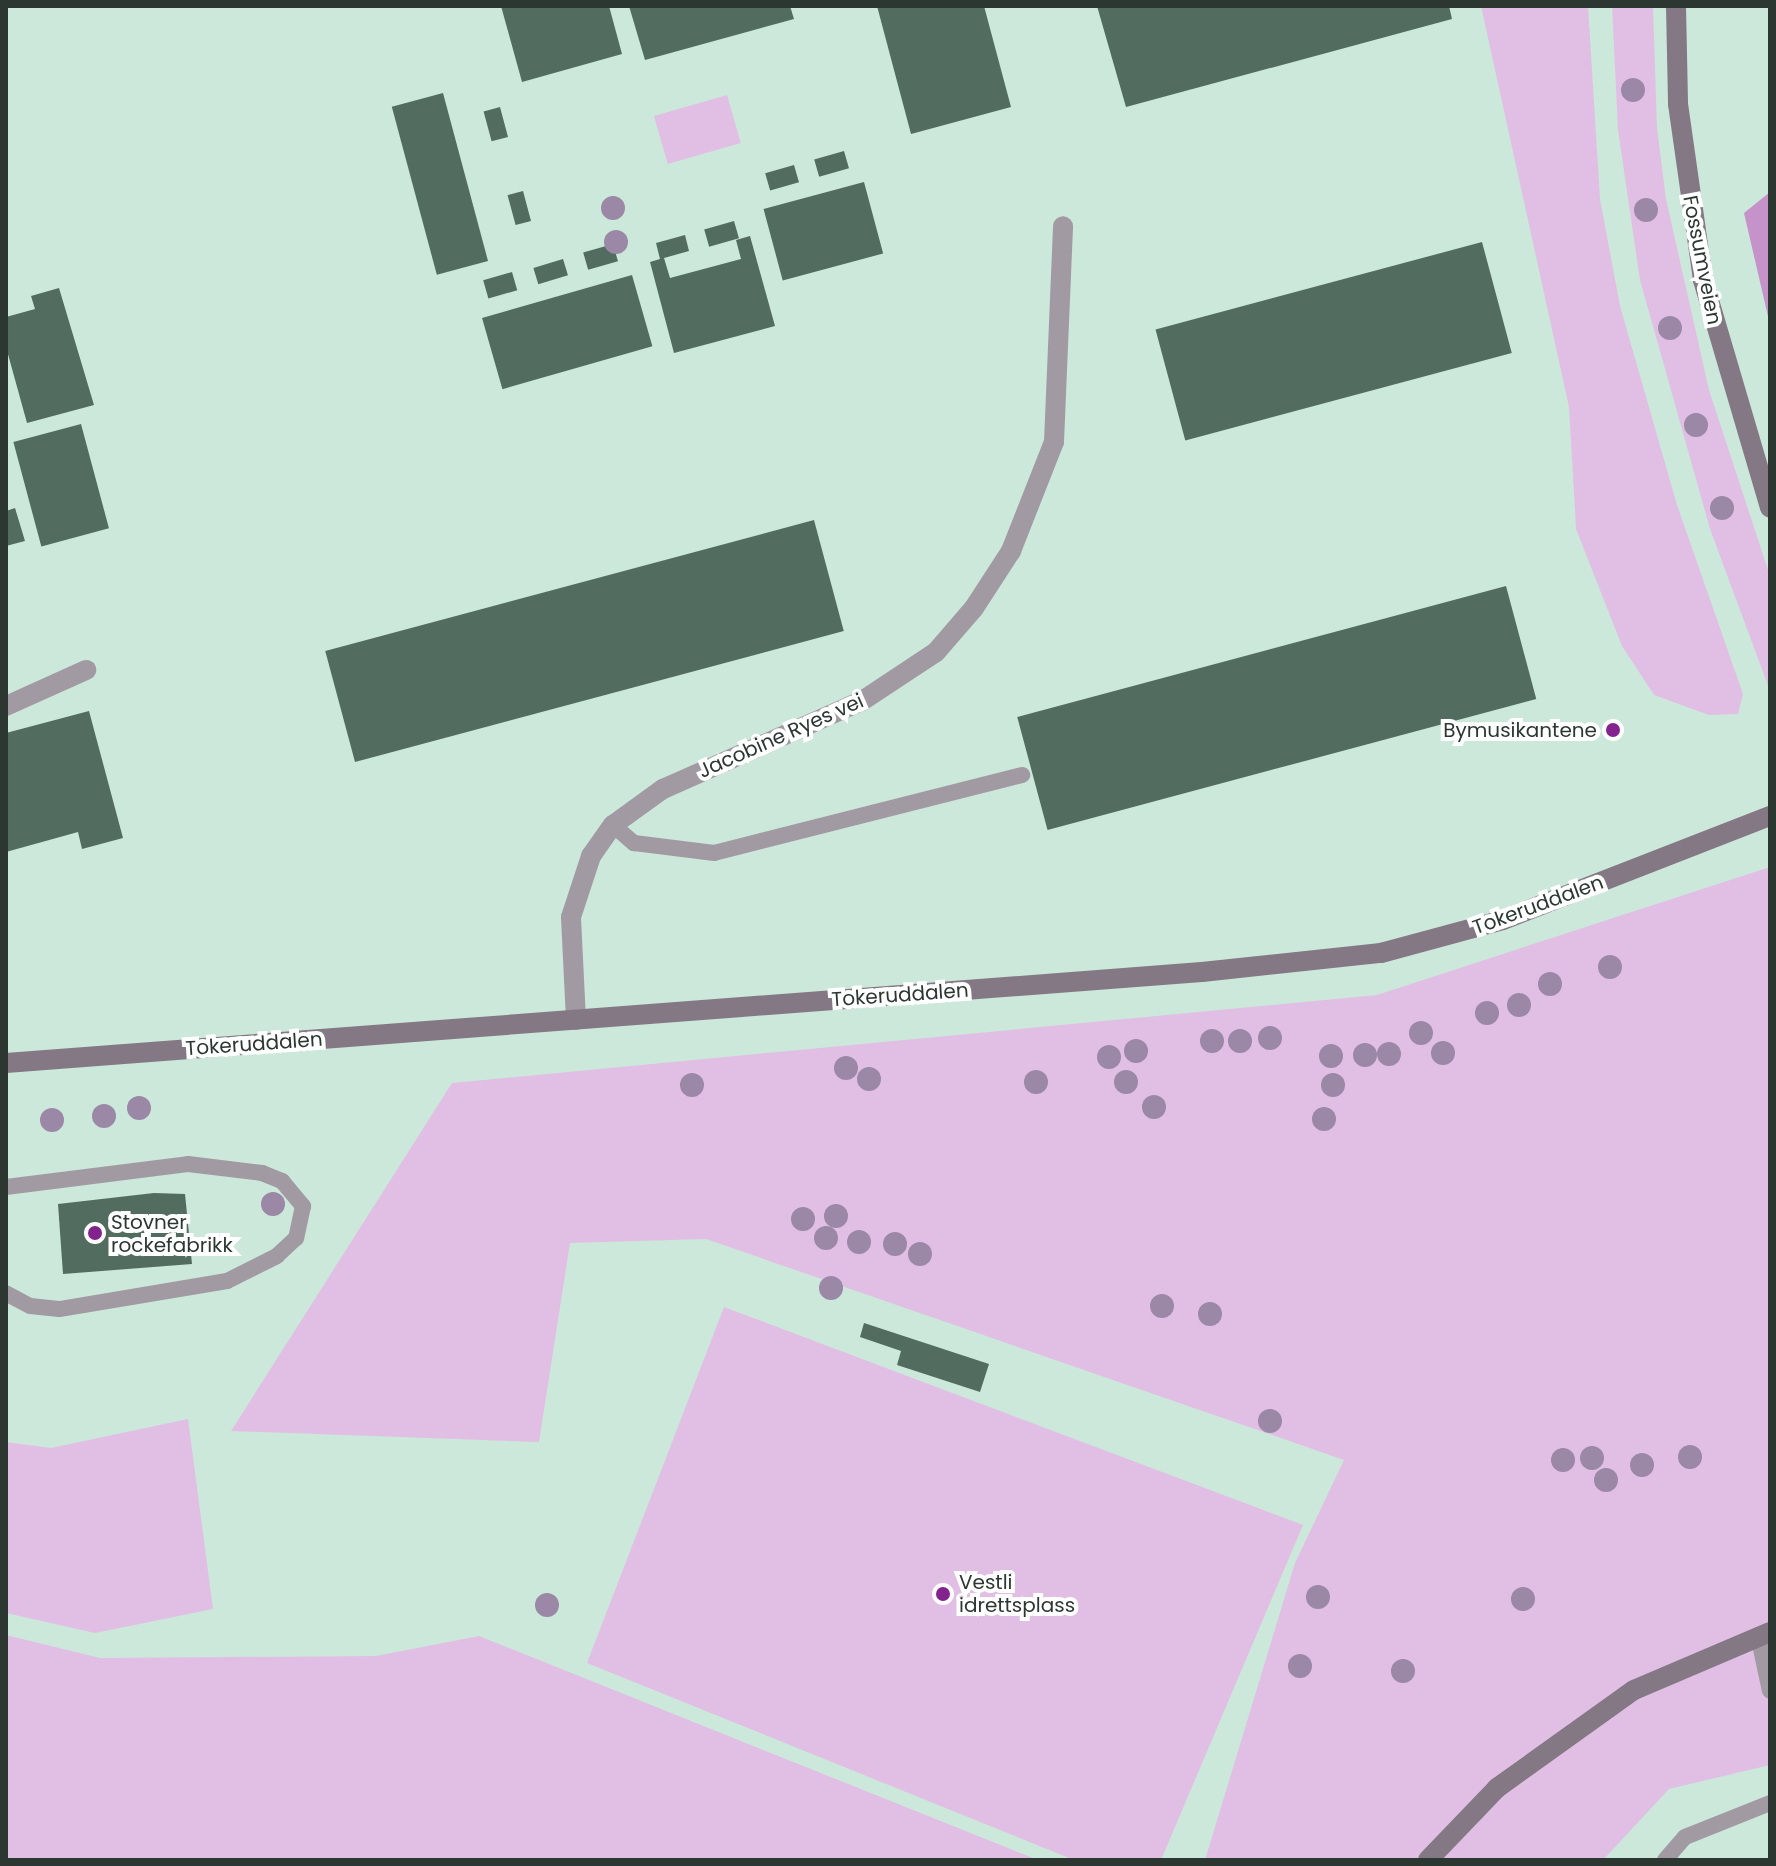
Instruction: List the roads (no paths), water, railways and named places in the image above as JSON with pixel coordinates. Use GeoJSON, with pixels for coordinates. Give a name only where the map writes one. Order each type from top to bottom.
{"type":"FeatureCollection","features":[{"type":"Feature","properties":{"kind":"street","name":"Fossumveien"},"geometry":{"type":"LineString","coordinates":[[1676,6],[1678,104],[1703,280],[1770,507]]}},
{"type":"Feature","properties":{"kind":"street","name":"Jacobine Ryes vei"},"geometry":{"type":"LineString","coordinates":[[576,1020],[571,917],[591,856],[613,825],[663,789],[862,701],[936,652],[974,608],[1011,551],[1054,442],[1063,226]]}},
{"type":"Feature","properties":{"kind":"street"},"geometry":{"type":"LineString","coordinates":[[6,706],[86,670]]}},
{"type":"Feature","properties":{"kind":"street","name":"Tokeruddalen"},"geometry":{"type":"LineString","coordinates":[[6,1063],[1202,972],[1381,953],[1503,920],[1770,816]]}},
{"type":"Feature","properties":{"kind":"street"},"geometry":{"type":"LineString","coordinates":[[1428,1860],[1497,1788],[1634,1690],[1764,1634]]}},
{"type":"Feature","properties":{"kind":"lane"},"geometry":{"type":"LineString","coordinates":[[613,825],[634,843],[714,853],[1022,775]]}},
{"type":"Feature","properties":{"kind":"lane"},"geometry":{"type":"LineString","coordinates":[[6,1187],[188,1164],[262,1173],[295,1191],[303,1206],[296,1238],[277,1256],[227,1281],[59,1309],[30,1306],[6,1293]]}},
{"type":"Feature","properties":{"kind":"lane"},"geometry":{"type":"LineString","coordinates":[[1764,1634],[1770,1691]]}},
{"type":"Feature","properties":{"kind":"lane"},"geometry":{"type":"LineString","coordinates":[[1665,1860],[1685,1837],[1770,1803]]}},
{"type":"Feature","properties":{"kind":"place","name":"Bymusikantene"},"geometry":{"type":"Point","coordinates":[1613,730]}},
{"type":"Feature","properties":{"kind":"place","name":"Stovner rockefabrikk"},"geometry":{"type":"Point","coordinates":[95,1233]}},
{"type":"Feature","properties":{"kind":"place","name":"Vestli idrettsplass"},"geometry":{"type":"Point","coordinates":[943,1594]}}]}
